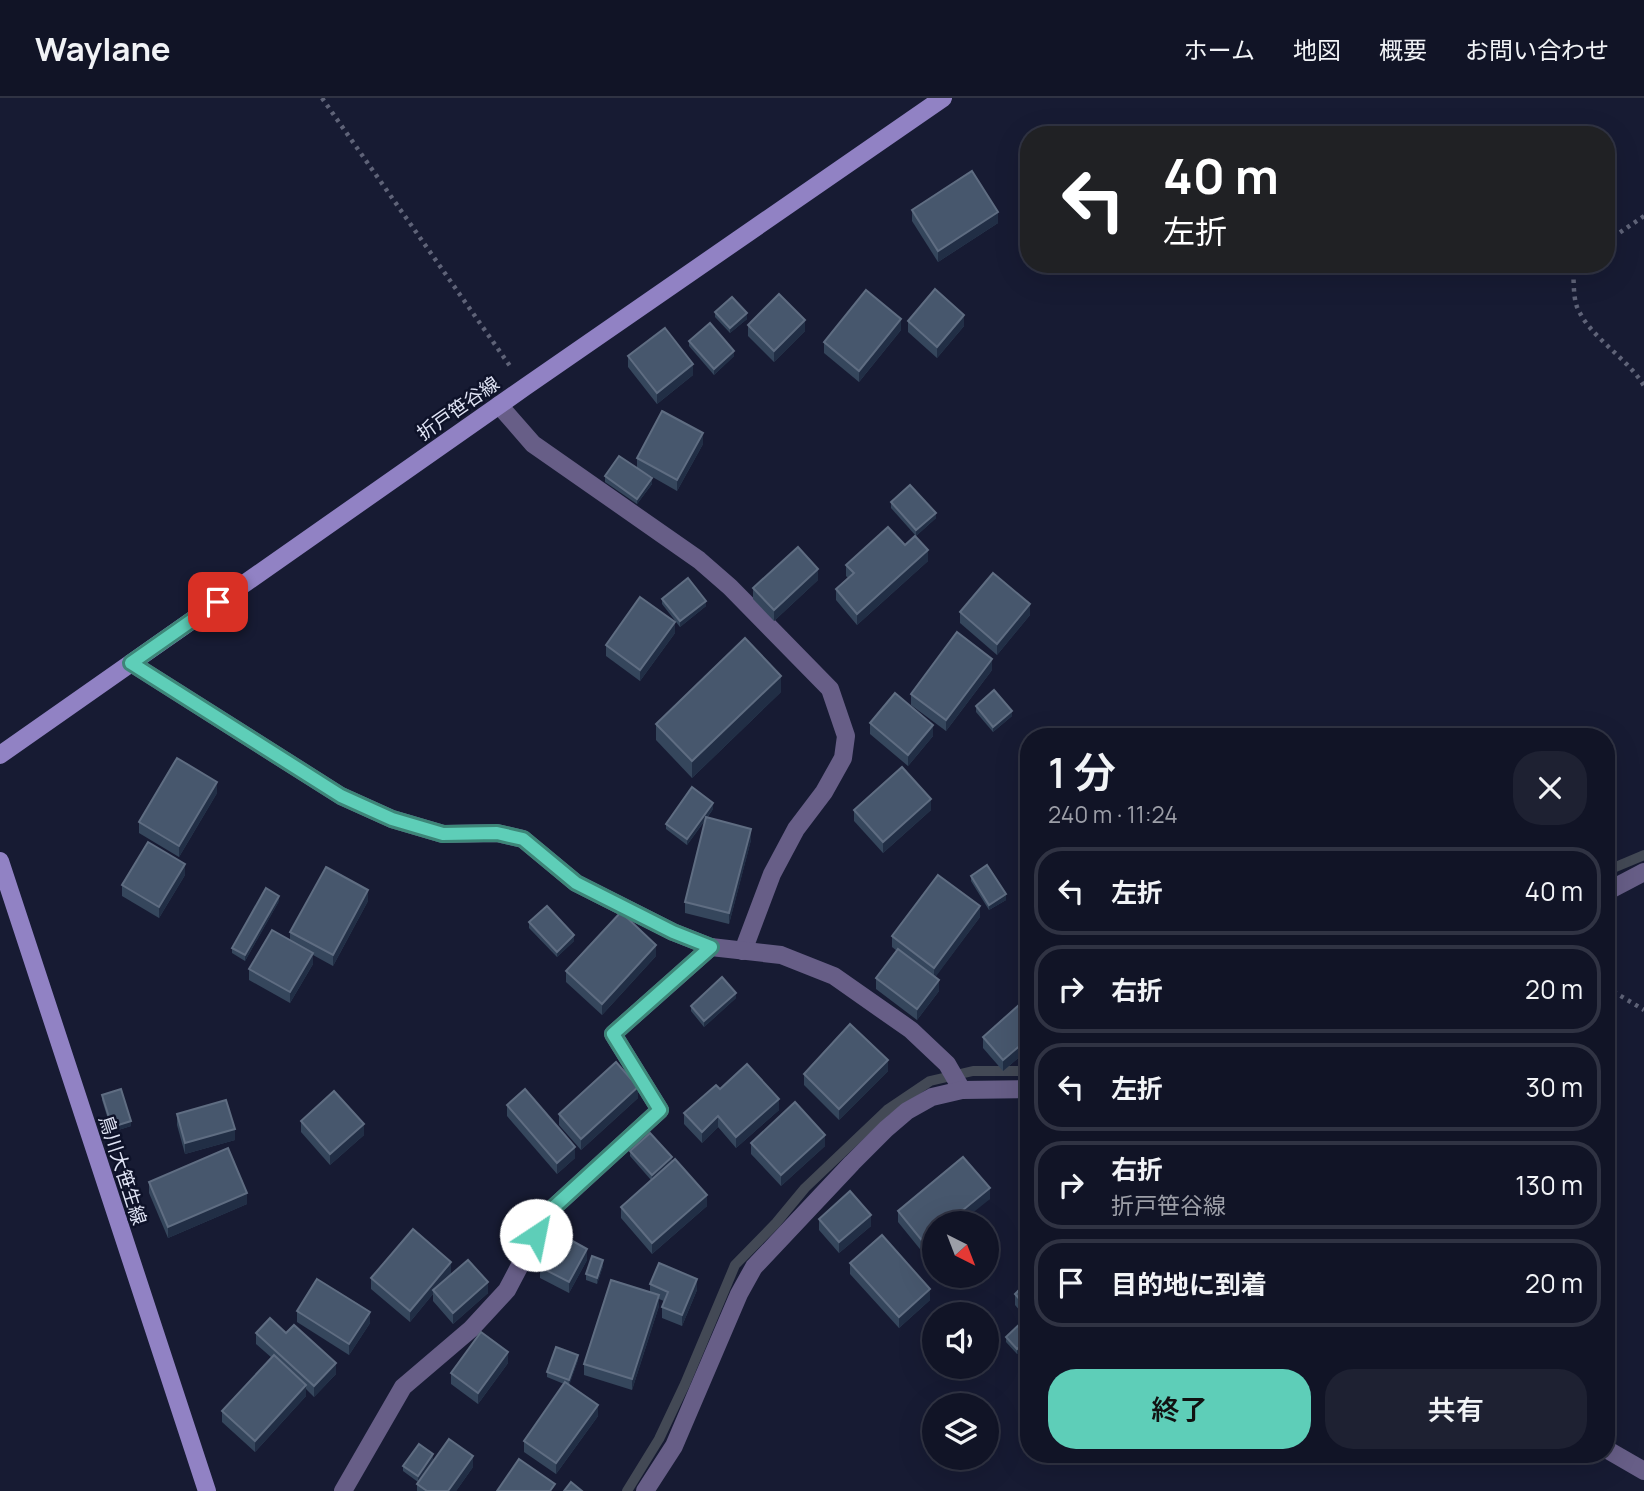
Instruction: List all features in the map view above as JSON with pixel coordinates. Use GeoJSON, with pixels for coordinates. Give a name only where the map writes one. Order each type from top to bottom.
{"type":"FeatureCollection","features":[{"type":"Feature","properties":{"kind":"main road","name":"折戸笹谷線"},"geometry":{"type":"LineString","coordinates":[[0,755],[943,98]]}},
{"type":"Feature","properties":{"kind":"main road","name":"鳥川大笹生線"},"geometry":{"type":"LineString","coordinates":[[0,861],[207,1491]]}},
{"type":"Feature","properties":{"kind":"street"},"geometry":{"type":"LineString","coordinates":[[499,405],[533,444],[709,569],[730,587],[830,689],[846,736],[843,758],[824,792],[796,829],[772,874],[743,951]]}},
{"type":"Feature","properties":{"kind":"street"},"geometry":{"type":"LineString","coordinates":[[131,663],[341,796],[392,819],[443,834],[497,833],[523,839],[576,883],[673,932],[711,947],[781,955],[834,976],[911,1030],[947,1064],[960,1086]]}},
{"type":"Feature","properties":{"kind":"street"},"geometry":{"type":"LineString","coordinates":[[1615,887],[1644,872]]}},
{"type":"Feature","properties":{"kind":"street"},"geometry":{"type":"LineString","coordinates":[[342,1491],[403,1387],[471,1329],[507,1290],[554,1207],[660,1110],[613,1034],[711,947]]}},
{"type":"Feature","properties":{"kind":"street"},"geometry":{"type":"LineString","coordinates":[[645,1491],[674,1446],[739,1294],[754,1267],[886,1129],[907,1111],[960,1086],[1020,1089]]}},
{"type":"Feature","properties":{"kind":"street"},"geometry":{"type":"LineString","coordinates":[[1615,1454],[1644,1471]]}},
{"type":"Feature","properties":{"kind":"path"},"geometry":{"type":"LineString","coordinates":[[322,98],[525,387]]}},
{"type":"Feature","properties":{"kind":"path"},"geometry":{"type":"LineString","coordinates":[[1615,236],[1644,216]]}},
{"type":"Feature","properties":{"kind":"path"},"geometry":{"type":"LineString","coordinates":[[1573,273],[1577,306],[1600,339],[1636,372],[1644,386]]}},
{"type":"Feature","properties":{"kind":"path"},"geometry":{"type":"LineString","coordinates":[[1615,992],[1644,1010]]}},
{"type":"Feature","properties":{"kind":"building"},"geometry":{"type":"Polygon","coordinates":[[[972,171],[998,212],[938,251],[912,210],[972,171]]]}},
{"type":"Feature","properties":{"kind":"building"},"geometry":{"type":"Polygon","coordinates":[[[935,289],[964,315],[937,347],[908,321],[935,289]]]}},
{"type":"Feature","properties":{"kind":"building"},"geometry":{"type":"Polygon","coordinates":[[[866,290],[901,319],[859,371],[824,342],[866,290]]]}},
{"type":"Feature","properties":{"kind":"building"},"geometry":{"type":"Polygon","coordinates":[[[779,294],[805,320],[774,351],[748,325],[779,294]]]}},
{"type":"Feature","properties":{"kind":"building"},"geometry":{"type":"Polygon","coordinates":[[[732,297],[747,313],[730,328],[715,312],[732,297]]]}},
{"type":"Feature","properties":{"kind":"building"},"geometry":{"type":"Polygon","coordinates":[[[710,323],[734,351],[714,369],[689,341],[710,323]]]}},
{"type":"Feature","properties":{"kind":"building"},"geometry":{"type":"Polygon","coordinates":[[[665,328],[693,364],[657,393],[628,356],[665,328]]]}},
{"type":"Feature","properties":{"kind":"building"},"geometry":{"type":"Polygon","coordinates":[[[662,411],[703,433],[677,480],[637,458],[662,411]]]}},
{"type":"Feature","properties":{"kind":"building"},"geometry":{"type":"Polygon","coordinates":[[[619,456],[652,478],[637,499],[605,476],[619,456]]]}},
{"type":"Feature","properties":{"kind":"building"},"geometry":{"type":"Polygon","coordinates":[[[910,485],[936,513],[916,530],[891,502],[910,485]]]}},
{"type":"Feature","properties":{"kind":"building"},"geometry":{"type":"Polygon","coordinates":[[[888,527],[905,545],[915,536],[928,550],[857,614],[836,589],[854,573],[846,565],[888,527]]]}},
{"type":"Feature","properties":{"kind":"building"},"geometry":{"type":"Polygon","coordinates":[[[798,547],[818,569],[774,610],[753,588],[798,547]]]}},
{"type":"Feature","properties":{"kind":"building"},"geometry":{"type":"Polygon","coordinates":[[[993,573],[1030,604],[997,644],[960,612],[993,573]]]}},
{"type":"Feature","properties":{"kind":"building"},"geometry":{"type":"Polygon","coordinates":[[[688,578],[706,601],[680,621],[662,599],[688,578]]]}},
{"type":"Feature","properties":{"kind":"building"},"geometry":{"type":"Polygon","coordinates":[[[640,597],[675,622],[640,670],[606,645],[640,597]]]}},
{"type":"Feature","properties":{"kind":"building"},"geometry":{"type":"Polygon","coordinates":[[[957,632],[992,659],[946,720],[911,694],[957,632]]]}},
{"type":"Feature","properties":{"kind":"building"},"geometry":{"type":"Polygon","coordinates":[[[745,638],[781,676],[692,761],[656,724],[745,638]]]}},
{"type":"Feature","properties":{"kind":"building"},"geometry":{"type":"Polygon","coordinates":[[[994,690],[1012,711],[993,727],[976,706],[994,690]]]}},
{"type":"Feature","properties":{"kind":"building"},"geometry":{"type":"Polygon","coordinates":[[[895,693],[933,725],[908,755],[870,723],[895,693]]]}},
{"type":"Feature","properties":{"kind":"building"},"geometry":{"type":"Polygon","coordinates":[[[177,758],[217,782],[179,846],[139,822],[177,758]]]}},
{"type":"Feature","properties":{"kind":"building"},"geometry":{"type":"Polygon","coordinates":[[[902,767],[931,799],[883,842],[854,810],[902,767]]]}},
{"type":"Feature","properties":{"kind":"building"},"geometry":{"type":"Polygon","coordinates":[[[692,787],[713,803],[687,839],[666,824],[692,787]]]}},
{"type":"Feature","properties":{"kind":"building"},"geometry":{"type":"Polygon","coordinates":[[[706,817],[751,829],[729,913],[685,902],[706,817]]]}},
{"type":"Feature","properties":{"kind":"building"},"geometry":{"type":"Polygon","coordinates":[[[148,842],[185,864],[159,907],[122,885],[148,842]]]}},
{"type":"Feature","properties":{"kind":"building"},"geometry":{"type":"Polygon","coordinates":[[[987,865],[1006,894],[989,905],[971,876],[987,865]]]}},
{"type":"Feature","properties":{"kind":"building"},"geometry":{"type":"Polygon","coordinates":[[[326,867],[368,890],[333,955],[290,932],[326,867]]]}},
{"type":"Feature","properties":{"kind":"building"},"geometry":{"type":"Polygon","coordinates":[[[938,875],[980,906],[934,968],[892,936],[938,875]]]}},
{"type":"Feature","properties":{"kind":"building"},"geometry":{"type":"Polygon","coordinates":[[[266,888],[279,896],[245,955],[232,948],[266,888]]]}},
{"type":"Feature","properties":{"kind":"building"},"geometry":{"type":"Polygon","coordinates":[[[547,906],[574,935],[557,952],[529,922],[547,906]]]}},
{"type":"Feature","properties":{"kind":"building"},"geometry":{"type":"Polygon","coordinates":[[[621,912],[656,945],[602,1004],[566,971],[621,912]]]}},
{"type":"Feature","properties":{"kind":"building"},"geometry":{"type":"Polygon","coordinates":[[[272,930],[313,953],[290,992],[249,969],[272,930]]]}},
{"type":"Feature","properties":{"kind":"building"},"geometry":{"type":"Polygon","coordinates":[[[898,949],[939,980],[917,1009],[876,978],[898,949]]]}},
{"type":"Feature","properties":{"kind":"building"},"geometry":{"type":"Polygon","coordinates":[[[722,977],[736,993],[704,1021],[691,1006],[722,977]]]}},
{"type":"Feature","properties":{"kind":"building"},"geometry":{"type":"Polygon","coordinates":[[[1020,1004],[1020,1046],[1003,1060],[983,1037],[1020,1004]]]}},
{"type":"Feature","properties":{"kind":"building"},"geometry":{"type":"Polygon","coordinates":[[[850,1024],[888,1060],[839,1109],[804,1074],[850,1024]]]}},
{"type":"Feature","properties":{"kind":"building"},"geometry":{"type":"Polygon","coordinates":[[[616,1062],[638,1087],[581,1139],[559,1114],[616,1062]]]}},
{"type":"Feature","properties":{"kind":"building"},"geometry":{"type":"Polygon","coordinates":[[[747,1064],[779,1099],[736,1137],[718,1116],[702,1132],[684,1113],[716,1085],[720,1089],[747,1064]]]}},
{"type":"Feature","properties":{"kind":"building"},"geometry":{"type":"Polygon","coordinates":[[[121,1089],[131,1121],[112,1127],[102,1095],[121,1089]]]}},
{"type":"Feature","properties":{"kind":"building"},"geometry":{"type":"Polygon","coordinates":[[[525,1089],[575,1147],[557,1163],[507,1105],[525,1089]]]}},
{"type":"Feature","properties":{"kind":"building"},"geometry":{"type":"Polygon","coordinates":[[[334,1091],[364,1124],[330,1154],[301,1121],[334,1091]]]}},
{"type":"Feature","properties":{"kind":"building"},"geometry":{"type":"Polygon","coordinates":[[[226,1100],[235,1129],[185,1143],[177,1114],[226,1100]]]}},
{"type":"Feature","properties":{"kind":"building"},"geometry":{"type":"Polygon","coordinates":[[[795,1102],[825,1135],[781,1175],[751,1143],[795,1102]]]}},
{"type":"Feature","properties":{"kind":"building"},"geometry":{"type":"Polygon","coordinates":[[[650,1133],[672,1157],[652,1175],[630,1151],[650,1133]]]}},
{"type":"Feature","properties":{"kind":"building"},"geometry":{"type":"Polygon","coordinates":[[[228,1148],[247,1193],[168,1227],[149,1182],[228,1148]]]}},
{"type":"Feature","properties":{"kind":"building"},"geometry":{"type":"Polygon","coordinates":[[[963,1157],[990,1188],[962,1211],[922,1211],[922,1241],[898,1211],[963,1157]]]}},
{"type":"Feature","properties":{"kind":"building"},"geometry":{"type":"Polygon","coordinates":[[[675,1159],[707,1195],[652,1243],[621,1207],[675,1159]]]}},
{"type":"Feature","properties":{"kind":"building"},"geometry":{"type":"Polygon","coordinates":[[[850,1191],[871,1215],[839,1242],[819,1219],[850,1191]]]}},
{"type":"Feature","properties":{"kind":"building"},"geometry":{"type":"Polygon","coordinates":[[[413,1229],[451,1262],[410,1311],[371,1278],[413,1229]]]}},
{"type":"Feature","properties":{"kind":"building"},"geometry":{"type":"Polygon","coordinates":[[[558,1233],[587,1249],[569,1282],[540,1267],[558,1233]]]}},
{"type":"Feature","properties":{"kind":"building"},"geometry":{"type":"Polygon","coordinates":[[[882,1235],[922,1280],[922,1288],[930,1289],[899,1317],[850,1263],[882,1235]]]}},
{"type":"Feature","properties":{"kind":"building"},"geometry":{"type":"Polygon","coordinates":[[[592,1256],[603,1260],[597,1278],[586,1274],[592,1256]]]}},
{"type":"Feature","properties":{"kind":"building"},"geometry":{"type":"Polygon","coordinates":[[[468,1260],[488,1282],[453,1313],[433,1290],[468,1260]]]}},
{"type":"Feature","properties":{"kind":"building"},"geometry":{"type":"Polygon","coordinates":[[[659,1263],[697,1279],[682,1315],[662,1307],[668,1292],[650,1284],[659,1263]]]}},
{"type":"Feature","properties":{"kind":"building"},"geometry":{"type":"Polygon","coordinates":[[[317,1279],[370,1312],[349,1344],[297,1311],[317,1279]]]}},
{"type":"Feature","properties":{"kind":"building"},"geometry":{"type":"Polygon","coordinates":[[[611,1280],[659,1295],[632,1379],[584,1364],[611,1280]]]}},
{"type":"Feature","properties":{"kind":"building"},"geometry":{"type":"Polygon","coordinates":[[[270,1318],[286,1333],[294,1325],[336,1363],[314,1386],[256,1333],[270,1318]]]}},
{"type":"Feature","properties":{"kind":"building"},"geometry":{"type":"Polygon","coordinates":[[[1020,1324],[1020,1346],[1017,1349],[1006,1337],[1020,1324]]]}},
{"type":"Feature","properties":{"kind":"building"},"geometry":{"type":"Polygon","coordinates":[[[481,1332],[508,1352],[478,1393],[451,1373],[481,1332]]]}},
{"type":"Feature","properties":{"kind":"building"},"geometry":{"type":"Polygon","coordinates":[[[556,1347],[578,1355],[569,1380],[547,1372],[556,1347]]]}},
{"type":"Feature","properties":{"kind":"building"},"geometry":{"type":"Polygon","coordinates":[[[274,1355],[306,1385],[255,1441],[222,1411],[274,1355]]]}},
{"type":"Feature","properties":{"kind":"building"},"geometry":{"type":"Polygon","coordinates":[[[565,1382],[598,1405],[556,1463],[524,1441],[565,1382]]]}},
{"type":"Feature","properties":{"kind":"building"},"geometry":{"type":"Polygon","coordinates":[[[449,1439],[473,1456],[448,1491],[427,1491],[417,1484],[449,1439]]]}},
{"type":"Feature","properties":{"kind":"building"},"geometry":{"type":"Polygon","coordinates":[[[419,1444],[433,1454],[418,1476],[403,1466],[419,1444]]]}},
{"type":"Feature","properties":{"kind":"building"},"geometry":{"type":"Polygon","coordinates":[[[519,1459],[555,1484],[550,1491],[497,1491],[519,1459]]]}},
{"type":"Feature","properties":{"kind":"building"},"geometry":{"type":"Polygon","coordinates":[[[571,1482],[582,1491],[564,1491],[571,1482]]]}},
{"type":"Feature","properties":{"kind":"waterway"},"geometry":{"type":"LineString","coordinates":[[1615,867],[1644,855]]}},
{"type":"Feature","properties":{"kind":"waterway"},"geometry":{"type":"LineString","coordinates":[[627,1491],[659,1439],[735,1265],[805,1188],[887,1110],[930,1081],[973,1071],[1020,1071]]}},
{"type":"Feature","properties":{"kind":"route"},"geometry":{"type":"LineString","coordinates":[[218,602],[131,663],[341,796],[392,819],[443,834],[497,833],[523,839],[576,883],[673,932],[711,947],[613,1034],[660,1110],[554,1207],[536,1235]]}}]}
